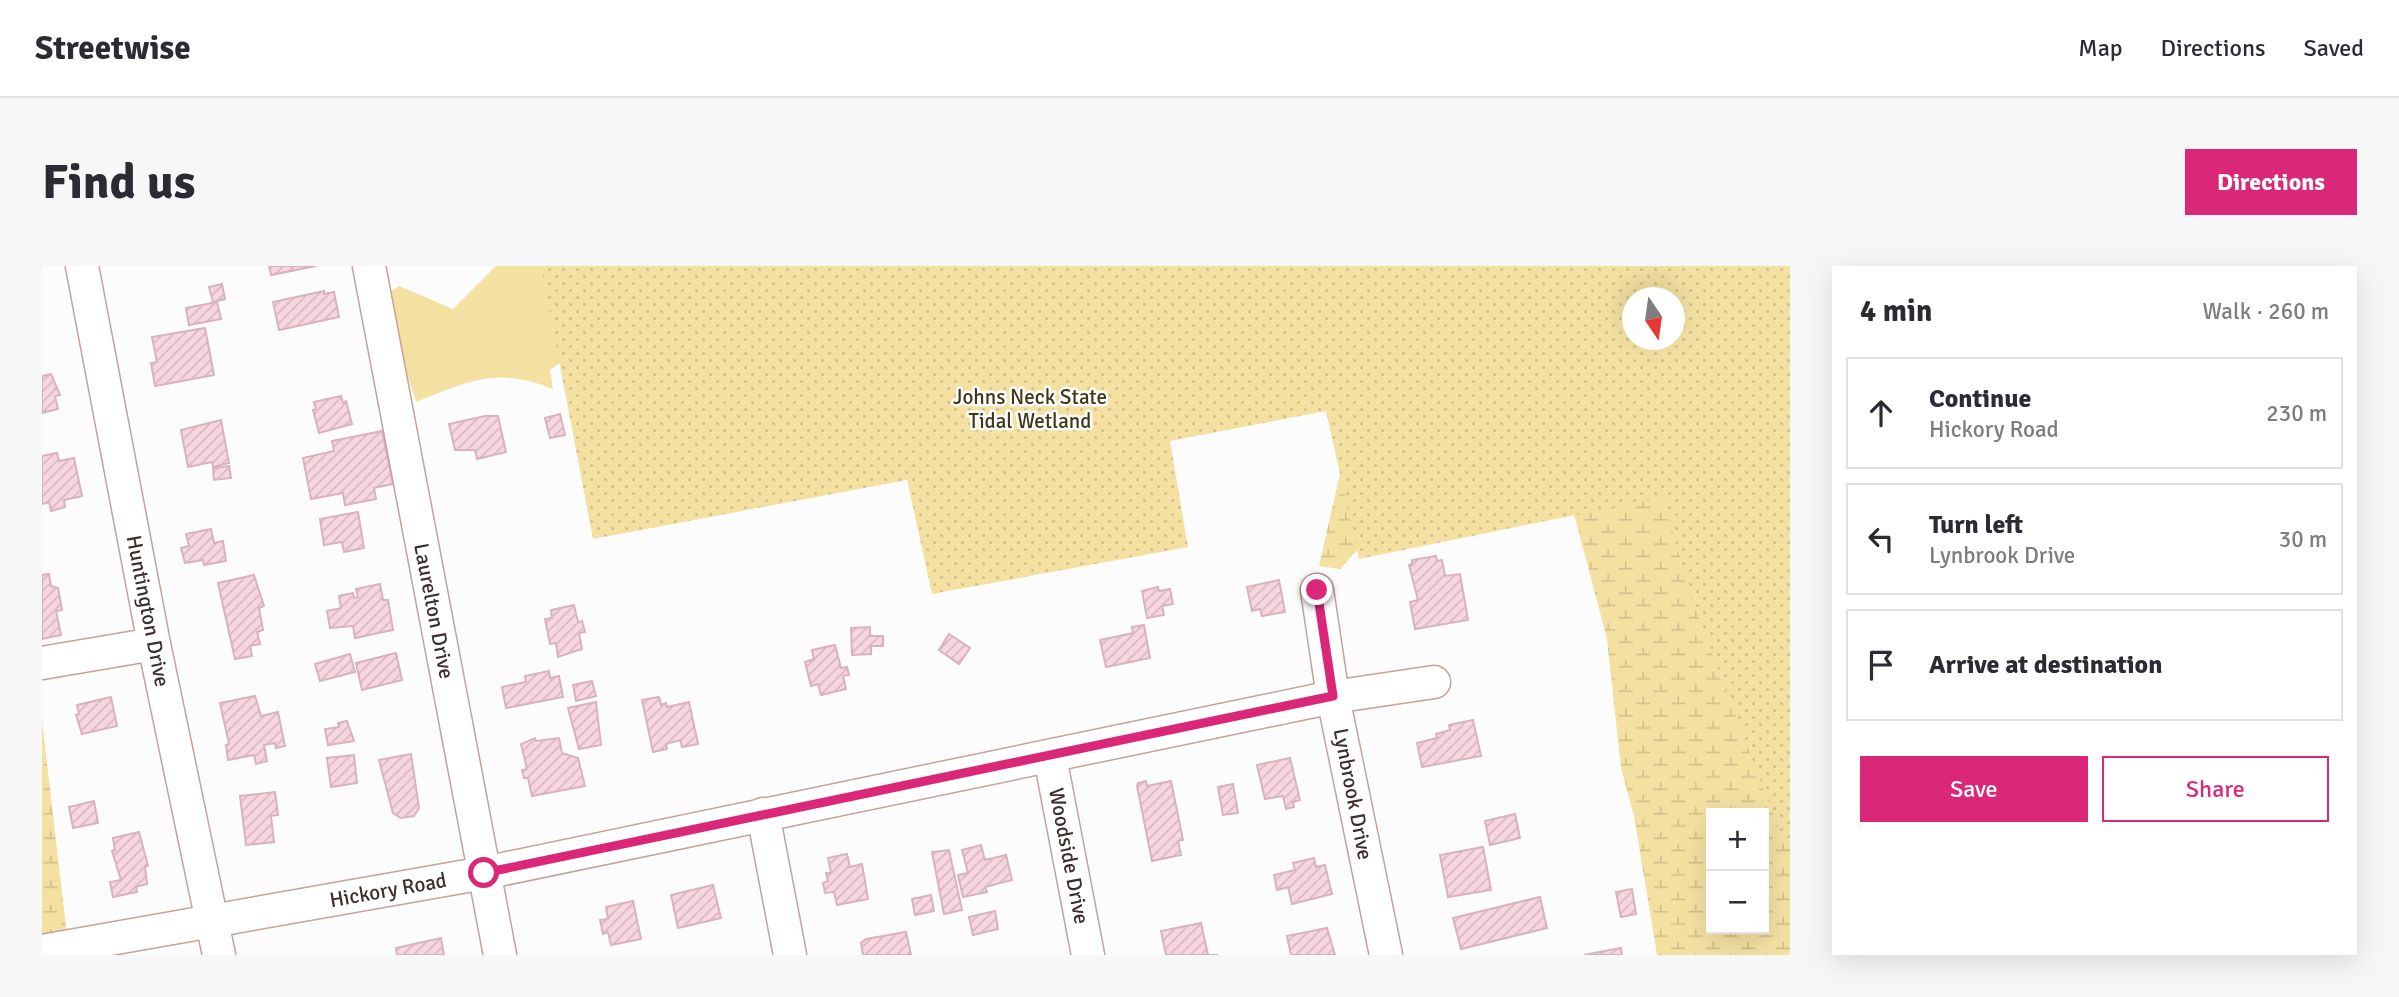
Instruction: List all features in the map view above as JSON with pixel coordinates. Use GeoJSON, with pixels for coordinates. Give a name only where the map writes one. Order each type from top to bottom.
{"type":"FeatureCollection","features":[{"type":"Feature","properties":{"kind":"street","name":"Huntington Drive"},"geometry":{"type":"LineString","coordinates":[[82,266],[154,644],[219,955]]}},
{"type":"Feature","properties":{"kind":"street","name":"Laurelton Drive"},"geometry":{"type":"LineString","coordinates":[[369,266],[500,955]]}},
{"type":"Feature","properties":{"kind":"street","name":"Lynbrook Drive"},"geometry":{"type":"LineString","coordinates":[[1317,590],[1333,696],[1386,955]]}},
{"type":"Feature","properties":{"kind":"street"},"geometry":{"type":"LineString","coordinates":[[42,663],[154,644]]}},
{"type":"Feature","properties":{"kind":"street","name":"Hickory Road"},"geometry":{"type":"LineString","coordinates":[[42,951],[484,873],[1333,696],[1434,682]]}},
{"type":"Feature","properties":{"kind":"street","name":"Woodside Drive"},"geometry":{"type":"LineString","coordinates":[[1050,757],[1088,955]]}},
{"type":"Feature","properties":{"kind":"street"},"geometry":{"type":"LineString","coordinates":[[763,814],[790,955]]}},
{"type":"Feature","properties":{"kind":"green space"},"geometry":{"type":"Polygon","coordinates":[[[496,266],[573,266],[581,348],[550,370],[553,389],[516,378],[499,377],[468,383],[416,402],[383,297],[399,286],[453,309],[496,266]]]}},
{"type":"Feature","properties":{"kind":"green space","name":"Johns Neck State Tidal Wetland"},"geometry":{"type":"Polygon","coordinates":[[[541,266],[1790,266],[1790,850],[1787,851],[1688,590],[1664,497],[1359,559],[1326,411],[1170,441],[1188,547],[932,594],[907,480],[593,539],[541,266]]]}},
{"type":"Feature","properties":{"kind":"green space"},"geometry":{"type":"Polygon","coordinates":[[[1561,266],[1790,266],[1790,955],[1657,955],[1634,816],[1621,768],[1607,639],[1569,495],[1380,525],[1340,569],[1319,566],[1348,439],[1561,266]]]}},
{"type":"Feature","properties":{"kind":"green space"},"geometry":{"type":"Polygon","coordinates":[[[42,720],[67,935],[42,937],[42,720]]]}},
{"type":"Feature","properties":{"kind":"building"},"geometry":{"type":"Polygon","coordinates":[[[269,266],[316,266],[271,275],[269,266]]]}},
{"type":"Feature","properties":{"kind":"building"},"geometry":{"type":"Polygon","coordinates":[[[222,284],[225,299],[213,302],[209,287],[222,284]]]}},
{"type":"Feature","properties":{"kind":"building"},"geometry":{"type":"Polygon","coordinates":[[[324,291],[324,294],[334,292],[339,317],[279,330],[273,302],[324,291]]]}},
{"type":"Feature","properties":{"kind":"building"},"geometry":{"type":"Polygon","coordinates":[[[217,302],[221,319],[189,325],[186,308],[217,302]]]}},
{"type":"Feature","properties":{"kind":"building"},"geometry":{"type":"Polygon","coordinates":[[[205,328],[214,375],[155,386],[151,363],[157,362],[152,337],[205,328]]]}},
{"type":"Feature","properties":{"kind":"building"},"geometry":{"type":"Polygon","coordinates":[[[51,374],[60,395],[55,396],[58,409],[42,413],[42,376],[51,374]]]}},
{"type":"Feature","properties":{"kind":"building"},"geometry":{"type":"Polygon","coordinates":[[[341,396],[343,403],[346,401],[352,424],[319,433],[313,410],[316,409],[314,402],[341,396]]]}},
{"type":"Feature","properties":{"kind":"building"},"geometry":{"type":"Polygon","coordinates":[[[560,414],[565,435],[550,438],[545,418],[560,414]]]}},
{"type":"Feature","properties":{"kind":"building"},"geometry":{"type":"Polygon","coordinates":[[[498,416],[506,452],[477,459],[475,450],[455,450],[449,424],[498,416]]]}},
{"type":"Feature","properties":{"kind":"building"},"geometry":{"type":"Polygon","coordinates":[[[221,420],[229,463],[213,467],[212,462],[188,467],[181,430],[221,420]]]}},
{"type":"Feature","properties":{"kind":"building"},"geometry":{"type":"Polygon","coordinates":[[[382,431],[393,484],[374,488],[376,499],[345,505],[343,493],[311,499],[303,458],[334,451],[332,441],[382,431]]]}},
{"type":"Feature","properties":{"kind":"building"},"geometry":{"type":"Polygon","coordinates":[[[57,453],[59,461],[74,458],[82,496],[64,500],[65,507],[51,511],[49,502],[42,504],[42,456],[57,453]]]}},
{"type":"Feature","properties":{"kind":"building"},"geometry":{"type":"Polygon","coordinates":[[[229,466],[231,478],[214,480],[213,468],[229,466]]]}},
{"type":"Feature","properties":{"kind":"building"},"geometry":{"type":"Polygon","coordinates":[[[358,512],[364,548],[344,552],[342,542],[324,545],[320,519],[358,512]]]}},
{"type":"Feature","properties":{"kind":"building"},"geometry":{"type":"Polygon","coordinates":[[[211,529],[214,543],[223,541],[226,561],[204,565],[203,560],[185,563],[181,548],[189,546],[186,534],[211,529]]]}},
{"type":"Feature","properties":{"kind":"building"},"geometry":{"type":"Polygon","coordinates":[[[1436,556],[1437,561],[1442,560],[1445,576],[1460,574],[1468,620],[1415,629],[1410,602],[1418,600],[1409,565],[1412,560],[1436,556]]]}},
{"type":"Feature","properties":{"kind":"building"},"geometry":{"type":"Polygon","coordinates":[[[49,574],[51,586],[58,588],[62,610],[56,611],[61,635],[42,639],[42,575],[49,574]]]}},
{"type":"Feature","properties":{"kind":"building"},"geometry":{"type":"Polygon","coordinates":[[[254,575],[264,606],[259,608],[263,630],[257,632],[260,644],[250,646],[252,656],[235,659],[218,583],[254,575]]]}},
{"type":"Feature","properties":{"kind":"building"},"geometry":{"type":"Polygon","coordinates":[[[1279,580],[1285,612],[1262,616],[1260,609],[1252,611],[1247,587],[1279,580]]]}},
{"type":"Feature","properties":{"kind":"building"},"geometry":{"type":"Polygon","coordinates":[[[380,584],[383,600],[388,600],[393,630],[355,638],[353,626],[330,628],[327,611],[341,608],[339,596],[353,593],[354,598],[358,597],[356,589],[380,584]]]}},
{"type":"Feature","properties":{"kind":"building"},"geometry":{"type":"Polygon","coordinates":[[[1158,587],[1159,591],[1170,589],[1173,604],[1162,606],[1164,615],[1147,618],[1142,591],[1158,587]]]}},
{"type":"Feature","properties":{"kind":"building"},"geometry":{"type":"Polygon","coordinates":[[[574,605],[578,622],[582,621],[585,632],[579,633],[582,649],[558,657],[556,643],[550,644],[545,619],[552,618],[551,610],[574,605]]]}},
{"type":"Feature","properties":{"kind":"building"},"geometry":{"type":"Polygon","coordinates":[[[1144,625],[1150,658],[1106,667],[1100,640],[1133,633],[1132,627],[1144,625]]]}},
{"type":"Feature","properties":{"kind":"building"},"geometry":{"type":"Polygon","coordinates":[[[870,627],[870,636],[883,636],[883,646],[871,646],[871,654],[852,655],[851,628],[870,627]]]}},
{"type":"Feature","properties":{"kind":"building"},"geometry":{"type":"Polygon","coordinates":[[[949,634],[970,648],[959,664],[939,650],[949,634]]]}},
{"type":"Feature","properties":{"kind":"building"},"geometry":{"type":"Polygon","coordinates":[[[835,645],[841,668],[847,667],[849,675],[843,676],[846,689],[821,695],[818,684],[811,686],[805,662],[814,659],[812,650],[835,645]]]}},
{"type":"Feature","properties":{"kind":"building"},"geometry":{"type":"Polygon","coordinates":[[[396,653],[402,680],[362,690],[356,663],[396,653]]]}},
{"type":"Feature","properties":{"kind":"building"},"geometry":{"type":"Polygon","coordinates":[[[350,654],[355,672],[320,681],[315,664],[350,654]]]}},
{"type":"Feature","properties":{"kind":"building"},"geometry":{"type":"Polygon","coordinates":[[[549,671],[550,678],[559,676],[563,697],[506,708],[502,687],[526,682],[525,676],[549,671]]]}},
{"type":"Feature","properties":{"kind":"building"},"geometry":{"type":"Polygon","coordinates":[[[592,681],[596,696],[576,701],[573,685],[592,681]]]}},
{"type":"Feature","properties":{"kind":"building"},"geometry":{"type":"Polygon","coordinates":[[[255,696],[261,716],[278,712],[285,746],[276,748],[275,743],[264,745],[267,761],[256,764],[254,755],[228,760],[226,745],[229,744],[220,703],[255,696]]]}},
{"type":"Feature","properties":{"kind":"building"},"geometry":{"type":"Polygon","coordinates":[[[111,697],[117,726],[82,734],[76,715],[79,714],[77,705],[111,697]]]}},
{"type":"Feature","properties":{"kind":"building"},"geometry":{"type":"Polygon","coordinates":[[[659,697],[661,705],[666,703],[667,707],[689,702],[698,744],[682,747],[680,740],[666,744],[667,749],[653,752],[642,700],[659,697]]]}},
{"type":"Feature","properties":{"kind":"building"},"geometry":{"type":"Polygon","coordinates":[[[596,702],[601,745],[579,749],[568,708],[596,702]]]}},
{"type":"Feature","properties":{"kind":"building"},"geometry":{"type":"Polygon","coordinates":[[[1473,720],[1481,756],[1422,767],[1417,743],[1437,738],[1436,734],[1450,730],[1449,725],[1473,720]]]}},
{"type":"Feature","properties":{"kind":"building"},"geometry":{"type":"Polygon","coordinates":[[[347,721],[354,741],[328,745],[325,729],[339,727],[338,723],[347,721]]]}},
{"type":"Feature","properties":{"kind":"building"},"geometry":{"type":"Polygon","coordinates":[[[535,738],[536,741],[559,738],[562,753],[578,758],[585,786],[532,796],[528,778],[524,778],[522,770],[527,769],[521,744],[535,738]]]}},
{"type":"Feature","properties":{"kind":"building"},"geometry":{"type":"Polygon","coordinates":[[[411,754],[419,808],[414,816],[401,818],[393,813],[379,760],[411,754]]]}},
{"type":"Feature","properties":{"kind":"building"},"geometry":{"type":"Polygon","coordinates":[[[354,755],[357,783],[331,787],[327,758],[354,755]]]}},
{"type":"Feature","properties":{"kind":"building"},"geometry":{"type":"Polygon","coordinates":[[[1290,758],[1300,800],[1293,802],[1294,807],[1286,809],[1283,796],[1265,799],[1257,765],[1290,758]]]}},
{"type":"Feature","properties":{"kind":"building"},"geometry":{"type":"Polygon","coordinates":[[[1146,781],[1147,786],[1171,781],[1183,840],[1178,841],[1181,855],[1152,861],[1137,786],[1138,783],[1146,781]]]}},
{"type":"Feature","properties":{"kind":"building"},"geometry":{"type":"Polygon","coordinates":[[[1233,784],[1238,813],[1223,815],[1218,787],[1233,784]]]}},
{"type":"Feature","properties":{"kind":"building"},"geometry":{"type":"Polygon","coordinates":[[[275,792],[278,815],[271,816],[274,842],[246,845],[240,796],[275,792]]]}},
{"type":"Feature","properties":{"kind":"building"},"geometry":{"type":"Polygon","coordinates":[[[94,801],[98,823],[73,828],[69,807],[94,801]]]}},
{"type":"Feature","properties":{"kind":"building"},"geometry":{"type":"Polygon","coordinates":[[[1515,814],[1520,838],[1490,845],[1485,821],[1515,814]]]}},
{"type":"Feature","properties":{"kind":"building"},"geometry":{"type":"Polygon","coordinates":[[[139,832],[148,866],[145,866],[147,884],[136,887],[137,892],[113,897],[110,882],[121,880],[112,851],[115,850],[113,838],[139,832]]]}},
{"type":"Feature","properties":{"kind":"building"},"geometry":{"type":"Polygon","coordinates":[[[981,845],[985,860],[1006,855],[1012,880],[985,887],[987,892],[963,897],[958,875],[968,873],[962,850],[981,845]]]}},
{"type":"Feature","properties":{"kind":"building"},"geometry":{"type":"Polygon","coordinates":[[[1483,847],[1491,890],[1448,897],[1440,855],[1483,847]]]}},
{"type":"Feature","properties":{"kind":"building"},"geometry":{"type":"Polygon","coordinates":[[[949,850],[962,910],[944,914],[932,852],[949,850]]]}},
{"type":"Feature","properties":{"kind":"building"},"geometry":{"type":"Polygon","coordinates":[[[847,854],[850,867],[862,864],[868,899],[837,905],[834,892],[825,893],[823,883],[828,881],[826,873],[831,873],[828,858],[847,854]]]}},
{"type":"Feature","properties":{"kind":"building"},"geometry":{"type":"Polygon","coordinates":[[[1314,858],[1316,867],[1325,865],[1332,894],[1292,904],[1288,887],[1277,890],[1274,875],[1295,870],[1293,863],[1314,858]]]}},
{"type":"Feature","properties":{"kind":"building"},"geometry":{"type":"Polygon","coordinates":[[[713,885],[721,918],[678,928],[671,895],[713,885]]]}},
{"type":"Feature","properties":{"kind":"building"},"geometry":{"type":"Polygon","coordinates":[[[1632,889],[1636,914],[1621,917],[1616,892],[1632,889]]]}},
{"type":"Feature","properties":{"kind":"building"},"geometry":{"type":"Polygon","coordinates":[[[931,895],[934,911],[915,915],[912,899],[931,895]]]}},
{"type":"Feature","properties":{"kind":"building"},"geometry":{"type":"Polygon","coordinates":[[[1540,897],[1547,928],[1461,949],[1453,918],[1540,897]]]}},
{"type":"Feature","properties":{"kind":"building"},"geometry":{"type":"Polygon","coordinates":[[[633,901],[641,939],[611,945],[608,932],[603,934],[600,920],[608,919],[606,907],[633,901]]]}},
{"type":"Feature","properties":{"kind":"building"},"geometry":{"type":"Polygon","coordinates":[[[995,911],[998,929],[973,935],[969,917],[995,911]]]}},
{"type":"Feature","properties":{"kind":"building"},"geometry":{"type":"Polygon","coordinates":[[[1201,923],[1208,955],[1166,955],[1161,931],[1201,923]]]}},
{"type":"Feature","properties":{"kind":"building"},"geometry":{"type":"Polygon","coordinates":[[[1327,928],[1335,955],[1291,955],[1287,936],[1327,928]]]}},
{"type":"Feature","properties":{"kind":"building"},"geometry":{"type":"Polygon","coordinates":[[[906,932],[911,955],[863,955],[861,943],[866,939],[906,932]]]}},
{"type":"Feature","properties":{"kind":"building"},"geometry":{"type":"Polygon","coordinates":[[[441,938],[444,955],[397,955],[396,948],[441,938]]]}},
{"type":"Feature","properties":{"kind":"building"},"geometry":{"type":"Polygon","coordinates":[[[1621,948],[1622,955],[1584,955],[1621,948]]]}},
{"type":"Feature","properties":{"kind":"route"},"geometry":{"type":"LineString","coordinates":[[484,873],[1333,696],[1317,590]]}}]}
